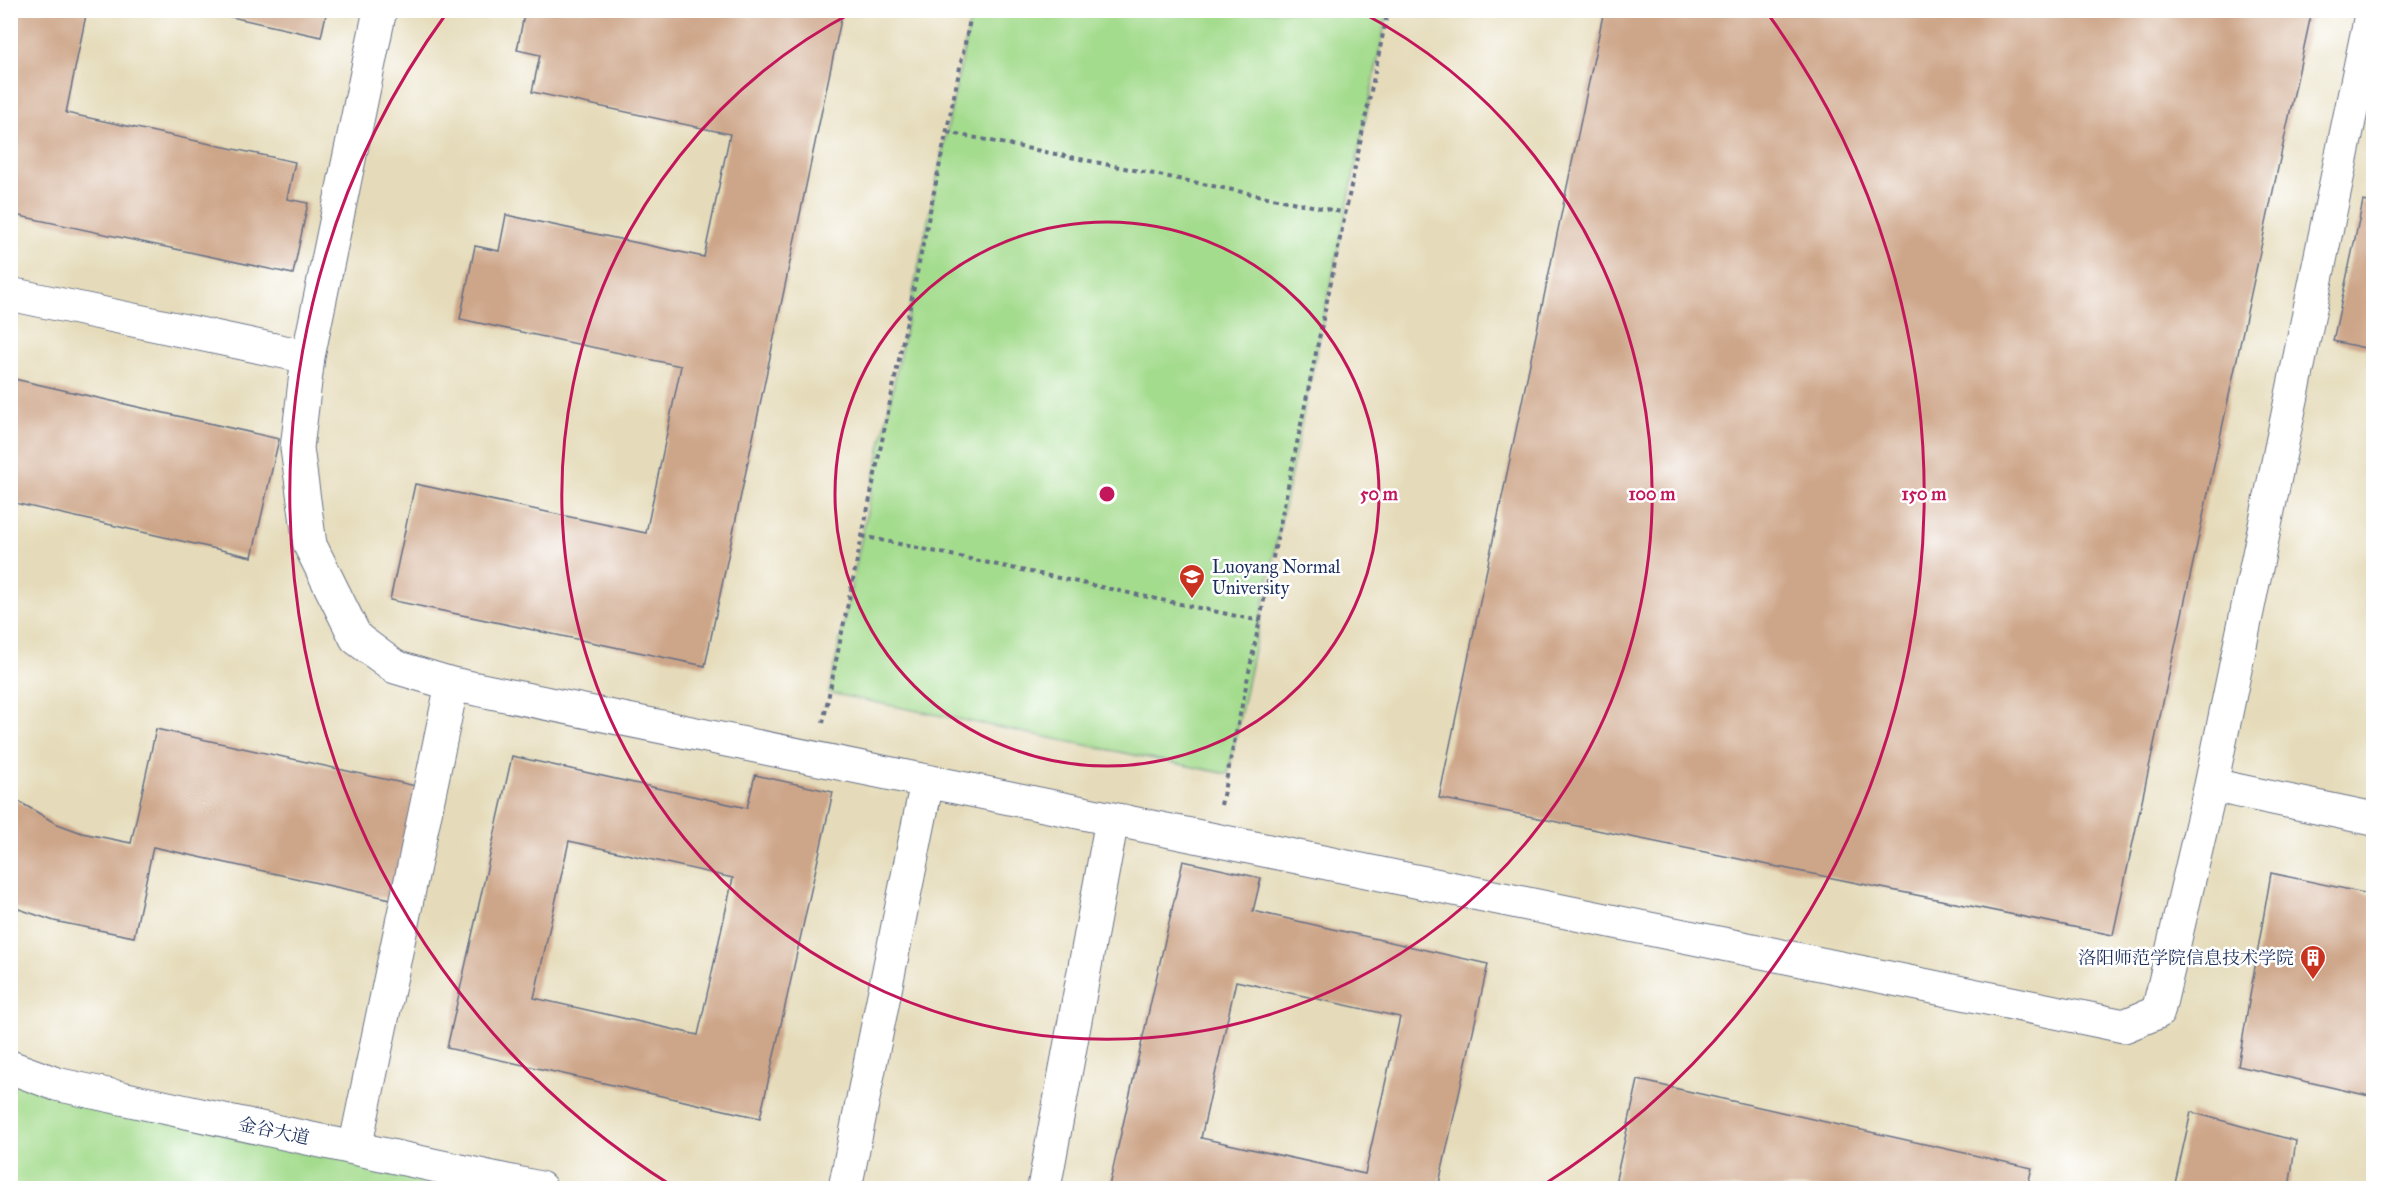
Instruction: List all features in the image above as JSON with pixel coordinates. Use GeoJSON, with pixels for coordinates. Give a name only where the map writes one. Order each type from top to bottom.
{"type":"FeatureCollection","features":[{"type":"Feature","properties":{"kind":"lane"},"geometry":{"type":"LineString","coordinates":[[380,10],[308,357],[297,448],[310,546],[356,638],[395,667],[452,684],[2124,1026],[2158,1012],[2211,784],[2372,10]]}},
{"type":"Feature","properties":{"kind":"lane"},"geometry":{"type":"LineString","coordinates":[[10,294],[308,357]]}},
{"type":"Feature","properties":{"kind":"lane"},"geometry":{"type":"LineString","coordinates":[[355,1149],[452,684]]}},
{"type":"Feature","properties":{"kind":"lane"},"geometry":{"type":"LineString","coordinates":[[845,1188],[927,782]]}},
{"type":"Feature","properties":{"kind":"lane"},"geometry":{"type":"LineString","coordinates":[[2211,784],[2373,819]]}},
{"type":"Feature","properties":{"kind":"lane"},"geometry":{"type":"LineString","coordinates":[[1044,1188],[1112,820]]}},
{"type":"Feature","properties":{"kind":"lane","name":"金谷大道"},"geometry":{"type":"LineString","coordinates":[[10,1067],[56,1084],[540,1188]]}},
{"type":"Feature","properties":{"kind":"path"},"geometry":{"type":"LineString","coordinates":[[815,758],[972,10]]}},
{"type":"Feature","properties":{"kind":"path"},"geometry":{"type":"LineString","coordinates":[[1214,840],[1388,10]]}},
{"type":"Feature","properties":{"kind":"path"},"geometry":{"type":"LineString","coordinates":[[947,132],[1346,213]]}},
{"type":"Feature","properties":{"kind":"path"},"geometry":{"type":"LineString","coordinates":[[862,536],[1260,621]]}},
{"type":"Feature","properties":{"kind":"shaded area","name":"Luoyang Normal University"},"geometry":{"type":"Polygon","coordinates":[[[11,11],[2373,11],[2373,1188],[11,1188],[11,11]]]}},
{"type":"Feature","properties":{"kind":"green space"},"geometry":{"type":"Polygon","coordinates":[[[972,11],[1388,11],[1228,774],[829,693],[972,11]]]}},
{"type":"Feature","properties":{"kind":"green space"},"geometry":{"type":"Polygon","coordinates":[[[10,1067],[540,1188],[11,1188],[10,1067]]]}},
{"type":"Feature","properties":{"kind":"building"},"geometry":{"type":"Polygon","coordinates":[[[10,10],[87,10],[66,113],[295,162],[287,199],[308,203],[293,274],[10,214],[10,10]]]}},
{"type":"Feature","properties":{"kind":"building"},"geometry":{"type":"Polygon","coordinates":[[[200,10],[327,10],[321,37],[200,10]]]}},
{"type":"Feature","properties":{"kind":"building"},"geometry":{"type":"Polygon","coordinates":[[[525,10],[719,10],[752,17],[754,10],[843,10],[705,666],[390,600],[415,484],[646,533],[681,366],[460,319],[475,246],[499,251],[506,215],[704,257],[730,134],[532,92],[540,55],[517,50],[525,10]]]}},
{"type":"Feature","properties":{"kind":"building"},"geometry":{"type":"Polygon","coordinates":[[[1604,10],[2312,10],[2113,935],[1439,798],[1604,10]]]}},
{"type":"Feature","properties":{"kind":"building"},"geometry":{"type":"Polygon","coordinates":[[[2363,201],[2374,203],[2374,350],[2333,341],[2363,201]]]}},
{"type":"Feature","properties":{"kind":"building"},"geometry":{"type":"Polygon","coordinates":[[[10,378],[279,439],[252,557],[10,502],[10,378]]]}},
{"type":"Feature","properties":{"kind":"building"},"geometry":{"type":"Polygon","coordinates":[[[156,729],[416,786],[391,899],[153,847],[134,937],[54,921],[10,906],[10,796],[55,823],[82,833],[131,843],[156,729]]]}},
{"type":"Feature","properties":{"kind":"building"},"geometry":{"type":"Polygon","coordinates":[[[512,756],[747,808],[755,775],[833,792],[760,1118],[447,1048],[512,756]],[[569,841],[534,998],[698,1035],[733,878],[569,841]]]}},
{"type":"Feature","properties":{"kind":"building"},"geometry":{"type":"Polygon","coordinates":[[[1183,861],[1261,878],[1253,911],[1488,964],[1438,1188],[1121,1188],[1109,1186],[1183,861]],[[1236,981],[1201,1138],[1365,1174],[1400,1017],[1236,981]]]}},
{"type":"Feature","properties":{"kind":"building","name":"洛阳师范学院信息技术学院"},"geometry":{"type":"Polygon","coordinates":[[[2271,873],[2374,895],[2374,1097],[2238,1066],[2271,873]]]}},
{"type":"Feature","properties":{"kind":"building"},"geometry":{"type":"Polygon","coordinates":[[[1638,1080],[2032,1168],[2027,1188],[1614,1188],[1638,1080]]]}},
{"type":"Feature","properties":{"kind":"building"},"geometry":{"type":"Polygon","coordinates":[[[2191,1112],[2296,1141],[2289,1188],[2174,1188],[2191,1112]]]}},
{"type":"Feature","properties":{"kind":"place","name":"Luoyang Normal University"},"geometry":{"type":"Point","coordinates":[1192,600]}},
{"type":"Feature","properties":{"kind":"place","name":"洛阳师范学院信息技术学院"},"geometry":{"type":"Point","coordinates":[2313,981]}}]}
